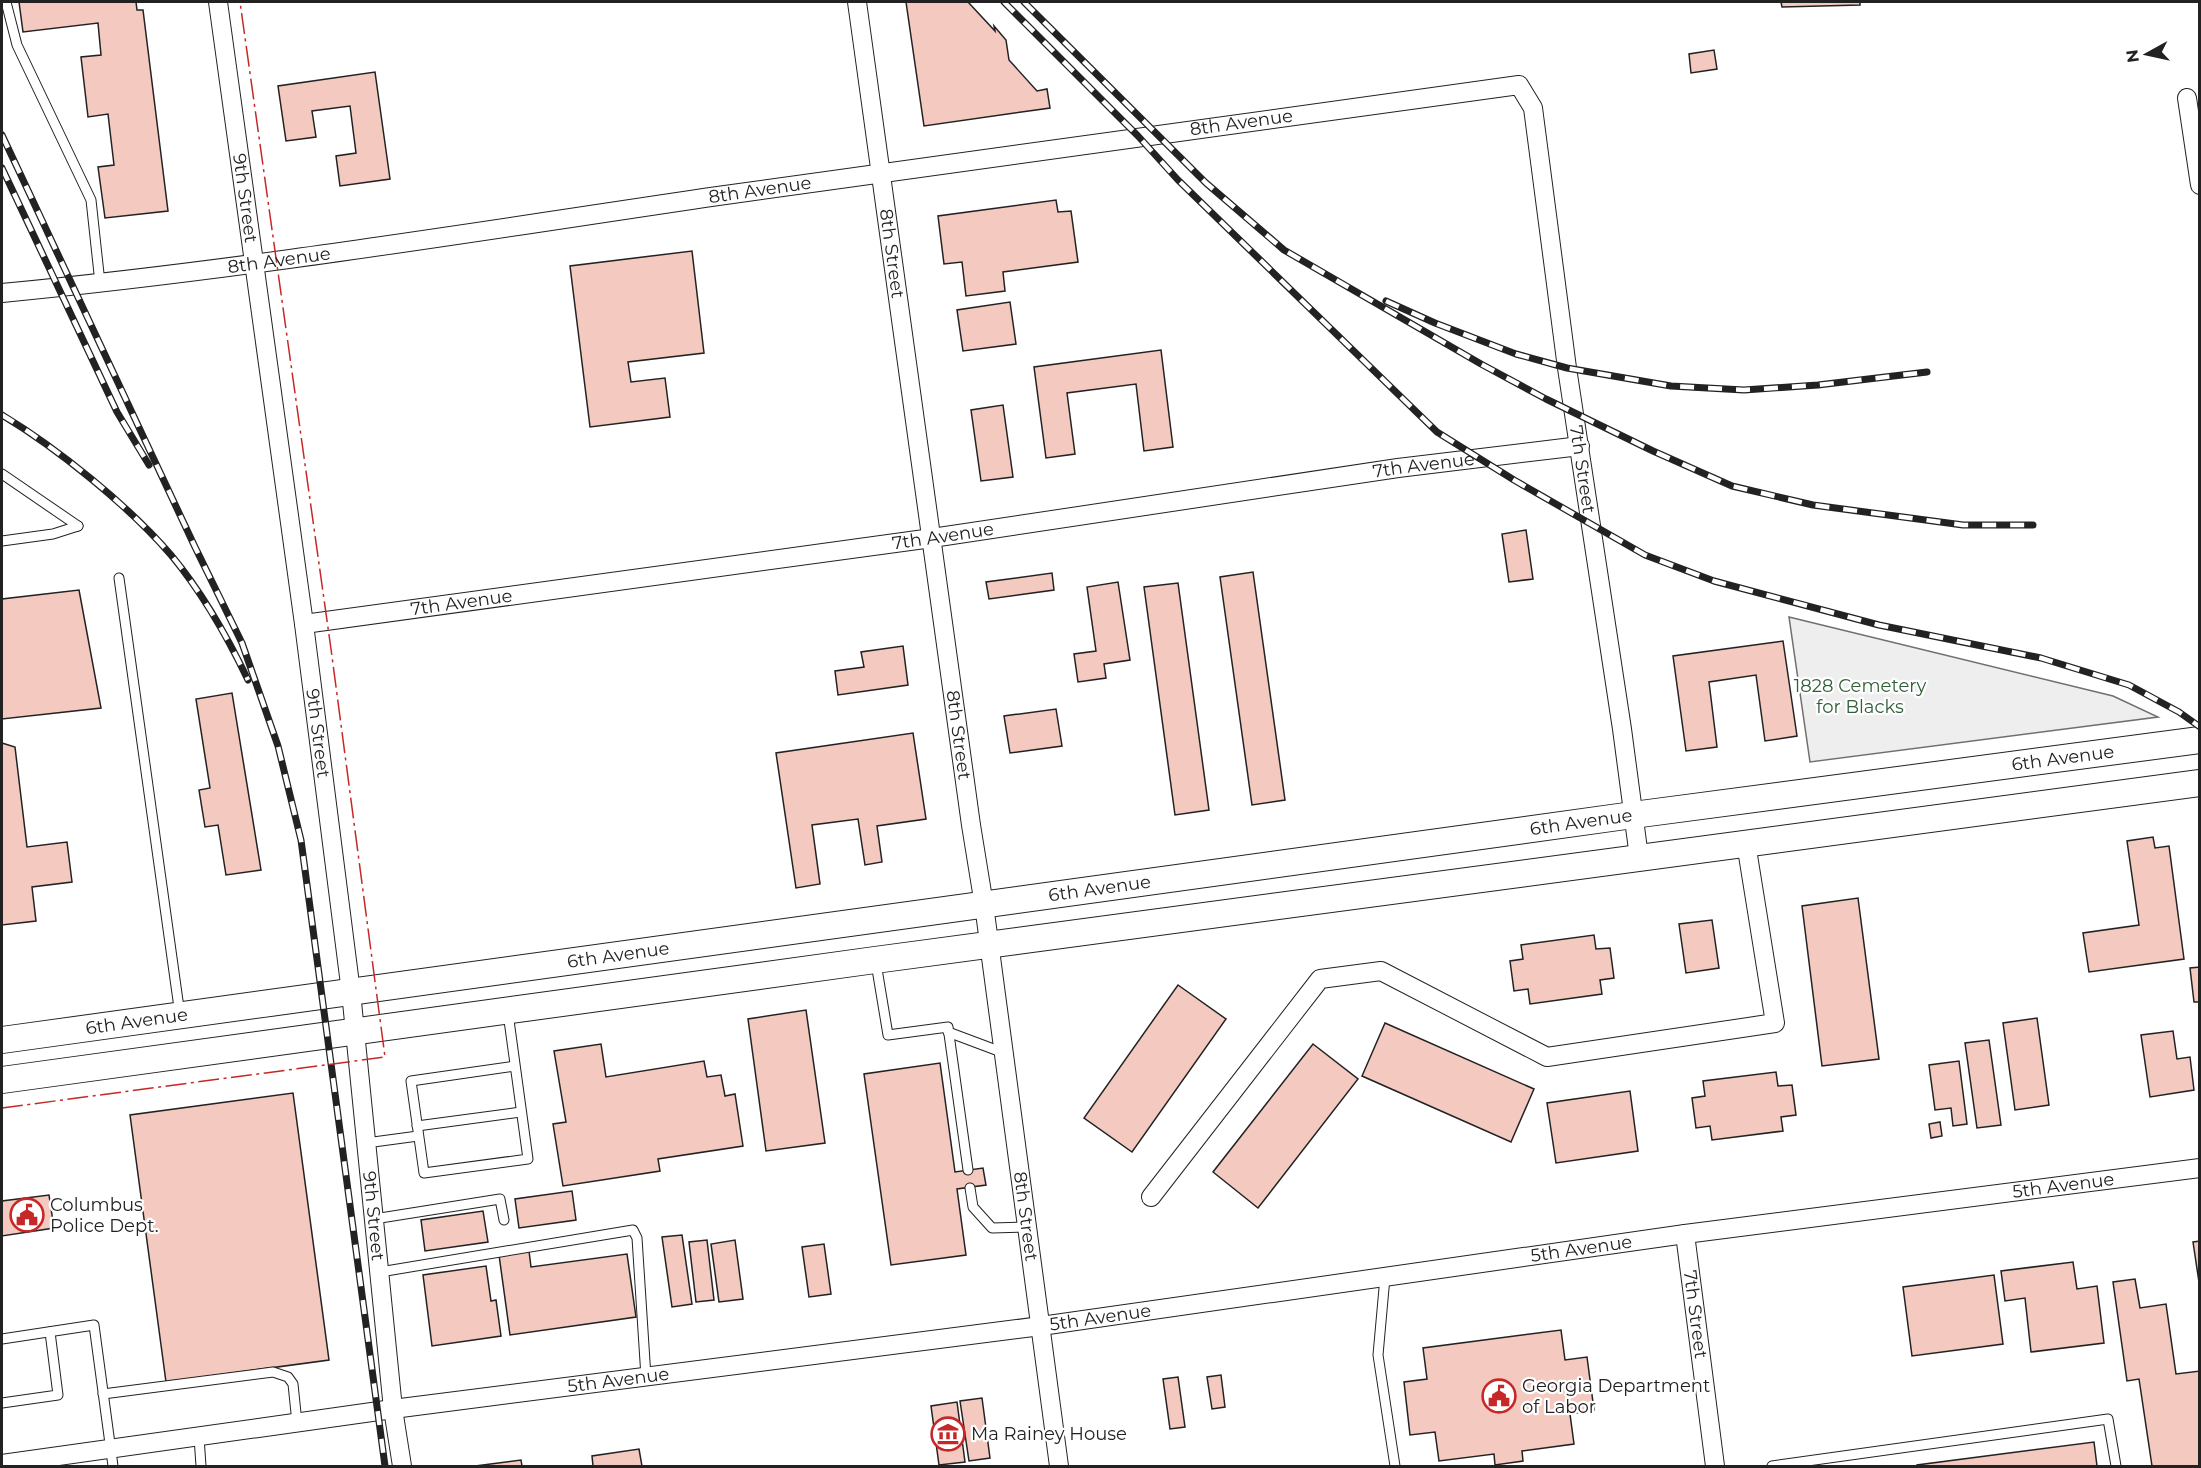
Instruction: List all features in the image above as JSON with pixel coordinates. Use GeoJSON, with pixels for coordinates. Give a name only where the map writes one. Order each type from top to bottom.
{"type":"FeatureCollection","features":[{"type":"Feature","properties":{"kind":"main road","name":"6th Avenue"},"geometry":{"type":"LineString","coordinates":[[2,1040],[1633,815],[2199,740]]}},
{"type":"Feature","properties":{"kind":"main road"},"geometry":{"type":"LineString","coordinates":[[2,1080],[876,960],[2199,783]]}},
{"type":"Feature","properties":{"kind":"street","name":"9th Street"},"geometry":{"type":"LineString","coordinates":[[218,2],[304,624],[351,992],[393,1409],[402,1467]]}},
{"type":"Feature","properties":{"kind":"street","name":"8th Street"},"geometry":{"type":"LineString","coordinates":[[857,2],[971,825],[990,945],[1059,1467]]}},
{"type":"Feature","properties":{"kind":"street","name":"8th Avenue"},"geometry":{"type":"LineString","coordinates":[[2,293],[255,264],[882,172],[1519,85]]}},
{"type":"Feature","properties":{"kind":"street","name":"7th Street"},"geometry":{"type":"LineString","coordinates":[[1519,85],[1533,108],[1567,368],[1622,729],[1639,857]]}},
{"type":"Feature","properties":{"kind":"street"},"geometry":{"type":"LineString","coordinates":[[2187,98],[2199,185]]}},
{"type":"Feature","properties":{"kind":"street","name":"7th Avenue"},"geometry":{"type":"LineString","coordinates":[[304,624],[932,538],[1398,468],[1580,446]]}},
{"type":"Feature","properties":{"kind":"street"},"geometry":{"type":"LineString","coordinates":[[1151,1197],[1320,979],[1381,970],[1547,1058],[1774,1023],[1746,843]]}},
{"type":"Feature","properties":{"kind":"street","name":"5th Avenue"},"geometry":{"type":"LineString","coordinates":[[2,1464],[112,1458],[199,1437],[393,1409],[1041,1326],[1686,1234],[2199,1168]]}},
{"type":"Feature","properties":{"kind":"street","name":"7th Street"},"geometry":{"type":"LineString","coordinates":[[1686,1234],[1715,1467]]}},
{"type":"Feature","properties":{"kind":"lane"},"geometry":{"type":"LineString","coordinates":[[6,2],[17,45],[91,200],[100,283]]}},
{"type":"Feature","properties":{"kind":"lane"},"geometry":{"type":"LineString","coordinates":[[2,474],[78,526],[54,534],[2,541]]}},
{"type":"Feature","properties":{"kind":"lane"},"geometry":{"type":"LineString","coordinates":[[119,578],[180,1015]]}},
{"type":"Feature","properties":{"kind":"lane"},"geometry":{"type":"LineString","coordinates":[[876,960],[888,1035],[948,1027],[968,1170]]}},
{"type":"Feature","properties":{"kind":"lane"},"geometry":{"type":"LineString","coordinates":[[507,1011],[515,1066],[521,1112],[528,1159],[424,1173],[411,1082],[515,1066]]}},
{"type":"Feature","properties":{"kind":"lane"},"geometry":{"type":"LineString","coordinates":[[948,1032],[1004,1053]]}},
{"type":"Feature","properties":{"kind":"lane"},"geometry":{"type":"LineString","coordinates":[[366,1143],[521,1112]]}},
{"type":"Feature","properties":{"kind":"lane"},"geometry":{"type":"LineString","coordinates":[[970,1188],[974,1207],[992,1228],[1027,1227]]}},
{"type":"Feature","properties":{"kind":"lane"},"geometry":{"type":"LineString","coordinates":[[374,1219],[500,1199],[504,1220]]}},
{"type":"Feature","properties":{"kind":"lane"},"geometry":{"type":"LineString","coordinates":[[380,1272],[633,1230],[637,1238],[646,1377]]}},
{"type":"Feature","properties":{"kind":"lane"},"geometry":{"type":"LineString","coordinates":[[1385,1277],[1378,1355],[1395,1467]]}},
{"type":"Feature","properties":{"kind":"lane"},"geometry":{"type":"LineString","coordinates":[[2,1340],[94,1325],[112,1458]]}},
{"type":"Feature","properties":{"kind":"lane"},"geometry":{"type":"LineString","coordinates":[[2,1403],[58,1395],[50,1332]]}},
{"type":"Feature","properties":{"kind":"lane"},"geometry":{"type":"LineString","coordinates":[[103,1394],[273,1372],[288,1377],[293,1384],[297,1423]]}},
{"type":"Feature","properties":{"kind":"lane"},"geometry":{"type":"LineString","coordinates":[[1772,1467],[2108,1419],[2116,1467]]}},
{"type":"Feature","properties":{"kind":"lane"},"geometry":{"type":"LineString","coordinates":[[199,1437],[201,1467]]}},
{"type":"Feature","properties":{"kind":"green space","name":"1828 Cemetery for Blacks"},"geometry":{"type":"Polygon","coordinates":[[[1789,617],[2113,696],[2158,717],[1810,762],[1789,617]]]}},
{"type":"Feature","properties":{"kind":"building"},"geometry":{"type":"Polygon","coordinates":[[[19,2],[136,2],[137,10],[143,10],[168,211],[105,218],[98,167],[114,165],[108,114],[88,117],[81,57],[101,55],[98,23],[23,32],[19,2]]]}},
{"type":"Feature","properties":{"kind":"building"},"geometry":{"type":"Polygon","coordinates":[[[906,2],[968,2],[1006,40],[1009,60],[1037,91],[1047,89],[1050,108],[924,126],[906,2]]]}},
{"type":"Feature","properties":{"kind":"building"},"geometry":{"type":"Polygon","coordinates":[[[1781,2],[1860,2],[1860,5],[1782,7],[1781,2]]]}},
{"type":"Feature","properties":{"kind":"building"},"geometry":{"type":"Polygon","coordinates":[[[1714,50],[1717,69],[1691,73],[1689,54],[1714,50]]]}},
{"type":"Feature","properties":{"kind":"building"},"geometry":{"type":"Polygon","coordinates":[[[375,72],[390,179],[340,186],[336,156],[356,153],[350,106],[312,111],[316,137],[286,141],[278,86],[375,72]]]}},
{"type":"Feature","properties":{"kind":"building"},"geometry":{"type":"Polygon","coordinates":[[[1056,200],[1058,212],[1071,211],[1078,262],[1003,272],[1005,291],[966,296],[962,262],[944,264],[938,216],[1056,200]]]}},
{"type":"Feature","properties":{"kind":"building"},"geometry":{"type":"Polygon","coordinates":[[[692,251],[704,353],[628,362],[631,382],[665,378],[670,417],[590,427],[570,266],[692,251]]]}},
{"type":"Feature","properties":{"kind":"building"},"geometry":{"type":"Polygon","coordinates":[[[1010,302],[1016,344],[963,351],[957,310],[1010,302]]]}},
{"type":"Feature","properties":{"kind":"building"},"geometry":{"type":"Polygon","coordinates":[[[1161,350],[1173,447],[1144,451],[1136,384],[1067,393],[1075,454],[1046,458],[1034,367],[1161,350]]]}},
{"type":"Feature","properties":{"kind":"building"},"geometry":{"type":"Polygon","coordinates":[[[1003,405],[1013,477],[981,481],[971,410],[1003,405]]]}},
{"type":"Feature","properties":{"kind":"building"},"geometry":{"type":"Polygon","coordinates":[[[1526,530],[1533,579],[1509,582],[1502,534],[1526,530]]]}},
{"type":"Feature","properties":{"kind":"building"},"geometry":{"type":"Polygon","coordinates":[[[1253,572],[1285,800],[1252,805],[1220,577],[1253,572]]]}},
{"type":"Feature","properties":{"kind":"building"},"geometry":{"type":"Polygon","coordinates":[[[1052,573],[1054,590],[989,599],[986,582],[1052,573]]]}},
{"type":"Feature","properties":{"kind":"building"},"geometry":{"type":"Polygon","coordinates":[[[1118,582],[1130,660],[1104,664],[1106,678],[1078,682],[1074,654],[1096,651],[1087,587],[1118,582]]]}},
{"type":"Feature","properties":{"kind":"building"},"geometry":{"type":"Polygon","coordinates":[[[1178,583],[1209,810],[1175,815],[1144,587],[1178,583]]]}},
{"type":"Feature","properties":{"kind":"building"},"geometry":{"type":"Polygon","coordinates":[[[79,590],[101,708],[2,719],[2,599],[79,590]]]}},
{"type":"Feature","properties":{"kind":"building"},"geometry":{"type":"Polygon","coordinates":[[[1783,641],[1797,736],[1765,741],[1756,675],[1709,682],[1717,747],[1686,751],[1673,656],[1783,641]]]}},
{"type":"Feature","properties":{"kind":"building"},"geometry":{"type":"Polygon","coordinates":[[[903,646],[908,685],[838,695],[835,671],[864,667],[861,652],[903,646]]]}},
{"type":"Feature","properties":{"kind":"building"},"geometry":{"type":"Polygon","coordinates":[[[232,693],[261,870],[226,875],[218,825],[205,827],[199,790],[210,788],[196,699],[232,693]]]}},
{"type":"Feature","properties":{"kind":"building"},"geometry":{"type":"Polygon","coordinates":[[[1056,709],[1062,746],[1010,753],[1004,716],[1056,709]]]}},
{"type":"Feature","properties":{"kind":"building"},"geometry":{"type":"Polygon","coordinates":[[[913,733],[926,819],[877,826],[882,862],[865,865],[858,819],[812,825],[820,884],[796,888],[776,753],[913,733]]]}},
{"type":"Feature","properties":{"kind":"building"},"geometry":{"type":"Polygon","coordinates":[[[2,743],[15,747],[27,847],[67,842],[72,882],[32,887],[36,921],[2,925],[2,743]]]}},
{"type":"Feature","properties":{"kind":"building"},"geometry":{"type":"Polygon","coordinates":[[[2153,837],[2155,848],[2169,846],[2184,959],[2089,972],[2083,933],[2139,925],[2127,841],[2153,837]]]}},
{"type":"Feature","properties":{"kind":"building"},"geometry":{"type":"Polygon","coordinates":[[[1858,898],[1879,1059],[1822,1066],[1802,906],[1858,898]]]}},
{"type":"Feature","properties":{"kind":"building"},"geometry":{"type":"Polygon","coordinates":[[[1712,920],[1719,968],[1686,973],[1679,924],[1712,920]]]}},
{"type":"Feature","properties":{"kind":"building"},"geometry":{"type":"Polygon","coordinates":[[[1594,935],[1596,949],[1610,948],[1614,978],[1600,980],[1602,994],[1530,1004],[1528,989],[1514,991],[1510,961],[1523,959],[1521,945],[1594,935]]]}},
{"type":"Feature","properties":{"kind":"building"},"geometry":{"type":"Polygon","coordinates":[[[2200,967],[2200,1002],[2194,1002],[2190,968],[2200,967]]]}},
{"type":"Feature","properties":{"kind":"building"},"geometry":{"type":"Polygon","coordinates":[[[1178,985],[1226,1019],[1132,1152],[1084,1118],[1178,985]]]}},
{"type":"Feature","properties":{"kind":"building"},"geometry":{"type":"Polygon","coordinates":[[[806,1010],[825,1143],[766,1151],[748,1019],[806,1010]]]}},
{"type":"Feature","properties":{"kind":"building"},"geometry":{"type":"Polygon","coordinates":[[[2037,1018],[2049,1105],[2015,1110],[2003,1023],[2037,1018]]]}},
{"type":"Feature","properties":{"kind":"building"},"geometry":{"type":"Polygon","coordinates":[[[1385,1023],[1534,1089],[1511,1142],[1362,1076],[1385,1023]]]}},
{"type":"Feature","properties":{"kind":"building"},"geometry":{"type":"Polygon","coordinates":[[[2173,1031],[2177,1059],[2190,1057],[2194,1090],[2150,1097],[2141,1035],[2173,1031]]]}},
{"type":"Feature","properties":{"kind":"building"},"geometry":{"type":"Polygon","coordinates":[[[1989,1040],[2001,1125],[1977,1128],[1965,1043],[1989,1040]]]}},
{"type":"Feature","properties":{"kind":"building"},"geometry":{"type":"Polygon","coordinates":[[[601,1044],[606,1077],[704,1061],[707,1077],[721,1075],[725,1096],[735,1094],[743,1146],[658,1159],[660,1171],[563,1186],[553,1124],[566,1122],[554,1051],[601,1044]]]}},
{"type":"Feature","properties":{"kind":"building"},"geometry":{"type":"Polygon","coordinates":[[[1313,1044],[1358,1079],[1258,1208],[1213,1172],[1313,1044]]]}},
{"type":"Feature","properties":{"kind":"building"},"geometry":{"type":"Polygon","coordinates":[[[1959,1061],[1967,1124],[1953,1126],[1951,1108],[1935,1110],[1929,1065],[1959,1061]]]}},
{"type":"Feature","properties":{"kind":"building"},"geometry":{"type":"Polygon","coordinates":[[[940,1063],[955,1172],[983,1168],[986,1185],[957,1189],[966,1255],[891,1265],[864,1074],[940,1063]]]}},
{"type":"Feature","properties":{"kind":"building"},"geometry":{"type":"Polygon","coordinates":[[[1776,1072],[1778,1086],[1792,1085],[1796,1115],[1781,1117],[1783,1131],[1712,1140],[1710,1126],[1696,1128],[1692,1098],[1705,1096],[1703,1081],[1776,1072]]]}},
{"type":"Feature","properties":{"kind":"building"},"geometry":{"type":"Polygon","coordinates":[[[1630,1091],[1638,1151],[1556,1163],[1547,1103],[1630,1091]]]}},
{"type":"Feature","properties":{"kind":"building"},"geometry":{"type":"Polygon","coordinates":[[[293,1093],[329,1360],[166,1382],[130,1115],[293,1093]]]}},
{"type":"Feature","properties":{"kind":"building"},"geometry":{"type":"Polygon","coordinates":[[[1940,1122],[1942,1136],[1931,1138],[1929,1124],[1940,1122]]]}},
{"type":"Feature","properties":{"kind":"building"},"geometry":{"type":"Polygon","coordinates":[[[572,1191],[576,1220],[519,1228],[515,1199],[572,1191]]]}},
{"type":"Feature","properties":{"kind":"building","name":"Columbus Police Dept."},"geometry":{"type":"Polygon","coordinates":[[[49,1195],[54,1228],[2,1236],[2,1201],[49,1195]]]}},
{"type":"Feature","properties":{"kind":"building"},"geometry":{"type":"Polygon","coordinates":[[[483,1211],[488,1242],[425,1251],[421,1220],[483,1211]]]}},
{"type":"Feature","properties":{"kind":"building"},"geometry":{"type":"Polygon","coordinates":[[[682,1235],[692,1304],[672,1307],[662,1237],[682,1235]]]}},
{"type":"Feature","properties":{"kind":"building"},"geometry":{"type":"Polygon","coordinates":[[[707,1240],[714,1300],[696,1302],[689,1242],[707,1240]]]}},
{"type":"Feature","properties":{"kind":"building"},"geometry":{"type":"Polygon","coordinates":[[[735,1240],[743,1299],[719,1302],[711,1244],[735,1240]]]}},
{"type":"Feature","properties":{"kind":"building"},"geometry":{"type":"Polygon","coordinates":[[[2200,1241],[2200,1289],[2193,1242],[2200,1241]]]}},
{"type":"Feature","properties":{"kind":"building"},"geometry":{"type":"Polygon","coordinates":[[[824,1244],[831,1294],[809,1297],[802,1247],[824,1244]]]}},
{"type":"Feature","properties":{"kind":"building"},"geometry":{"type":"Polygon","coordinates":[[[529,1251],[531,1267],[627,1254],[636,1317],[510,1335],[499,1255],[529,1251]]]}},
{"type":"Feature","properties":{"kind":"building"},"geometry":{"type":"Polygon","coordinates":[[[2073,1262],[2077,1289],[2097,1286],[2104,1343],[2031,1352],[2025,1298],[2005,1301],[2001,1271],[2073,1262]]]}},
{"type":"Feature","properties":{"kind":"building"},"geometry":{"type":"Polygon","coordinates":[[[486,1266],[491,1301],[496,1300],[501,1336],[432,1346],[423,1275],[486,1266]]]}},
{"type":"Feature","properties":{"kind":"building"},"geometry":{"type":"Polygon","coordinates":[[[1994,1275],[2003,1344],[1912,1356],[1903,1287],[1994,1275]]]}},
{"type":"Feature","properties":{"kind":"building"},"geometry":{"type":"Polygon","coordinates":[[[2135,1279],[2140,1308],[2166,1304],[2176,1374],[2200,1371],[2200,1466],[2152,1466],[2139,1379],[2127,1381],[2113,1282],[2135,1279]]]}},
{"type":"Feature","properties":{"kind":"building","name":"Georgia Department of Labor"},"geometry":{"type":"Polygon","coordinates":[[[1561,1330],[1565,1360],[1587,1357],[1594,1410],[1570,1414],[1574,1444],[1522,1451],[1523,1461],[1495,1465],[1494,1454],[1439,1461],[1435,1432],[1410,1435],[1404,1382],[1427,1379],[1423,1348],[1561,1330]]]}},
{"type":"Feature","properties":{"kind":"building"},"geometry":{"type":"Polygon","coordinates":[[[1221,1375],[1225,1407],[1212,1409],[1207,1377],[1221,1375]]]}},
{"type":"Feature","properties":{"kind":"building"},"geometry":{"type":"Polygon","coordinates":[[[1178,1377],[1185,1427],[1170,1429],[1163,1379],[1178,1377]]]}},
{"type":"Feature","properties":{"kind":"building"},"geometry":{"type":"Polygon","coordinates":[[[982,1398],[990,1458],[969,1461],[960,1401],[982,1398]]]}},
{"type":"Feature","properties":{"kind":"building","name":"Ma Rainey House"},"geometry":{"type":"Polygon","coordinates":[[[957,1402],[965,1462],[939,1465],[931,1406],[957,1402]]]}},
{"type":"Feature","properties":{"kind":"building"},"geometry":{"type":"Polygon","coordinates":[[[2094,1442],[2097,1466],[1917,1466],[1917,1465],[2094,1442]]]}},
{"type":"Feature","properties":{"kind":"building"},"geometry":{"type":"Polygon","coordinates":[[[639,1449],[642,1466],[593,1466],[592,1456],[639,1449]]]}},
{"type":"Feature","properties":{"kind":"building"},"geometry":{"type":"Polygon","coordinates":[[[521,1460],[522,1466],[475,1466],[521,1460]]]}},
{"type":"Feature","properties":{"kind":"railway"},"geometry":{"type":"LineString","coordinates":[[1004,2],[1138,136],[1178,180],[1437,432],[1514,480],[1645,555],[1714,581],[1879,625],[2041,658],[2129,685],[2179,712],[2200,727]]}},
{"type":"Feature","properties":{"kind":"railway"},"geometry":{"type":"LineString","coordinates":[[1024,2],[1206,183],[1284,250],[1546,399],[1732,486],[1813,505],[1963,525],[2033,525]]}},
{"type":"Feature","properties":{"kind":"railway"},"geometry":{"type":"LineString","coordinates":[[2,135],[242,643],[278,746],[301,840],[385,1466]]}},
{"type":"Feature","properties":{"kind":"railway"},"geometry":{"type":"LineString","coordinates":[[2,168],[117,412],[149,465]]}},
{"type":"Feature","properties":{"kind":"railway"},"geometry":{"type":"LineString","coordinates":[[1386,301],[1435,323],[1516,354],[1567,368],[1671,386],[1744,390],[1818,385],[1927,372]]}},
{"type":"Feature","properties":{"kind":"railway"},"geometry":{"type":"LineString","coordinates":[[2,415],[69,461],[114,498],[154,536],[182,569],[203,599],[223,631],[248,680]]}},
{"type":"Feature","properties":{"kind":"power"},"geometry":{"type":"LineString","coordinates":[[2,1108],[385,1057],[331,649],[240,2]]}},
{"type":"Feature","properties":{"kind":"place","name":"Columbus Police Dept."},"geometry":{"type":"Point","coordinates":[27,1215]}},
{"type":"Feature","properties":{"kind":"place","name":"Georgia Department of Labor"},"geometry":{"type":"Point","coordinates":[1499,1396]}},
{"type":"Feature","properties":{"kind":"place","name":"Ma Rainey House"},"geometry":{"type":"Point","coordinates":[948,1434]}}]}
